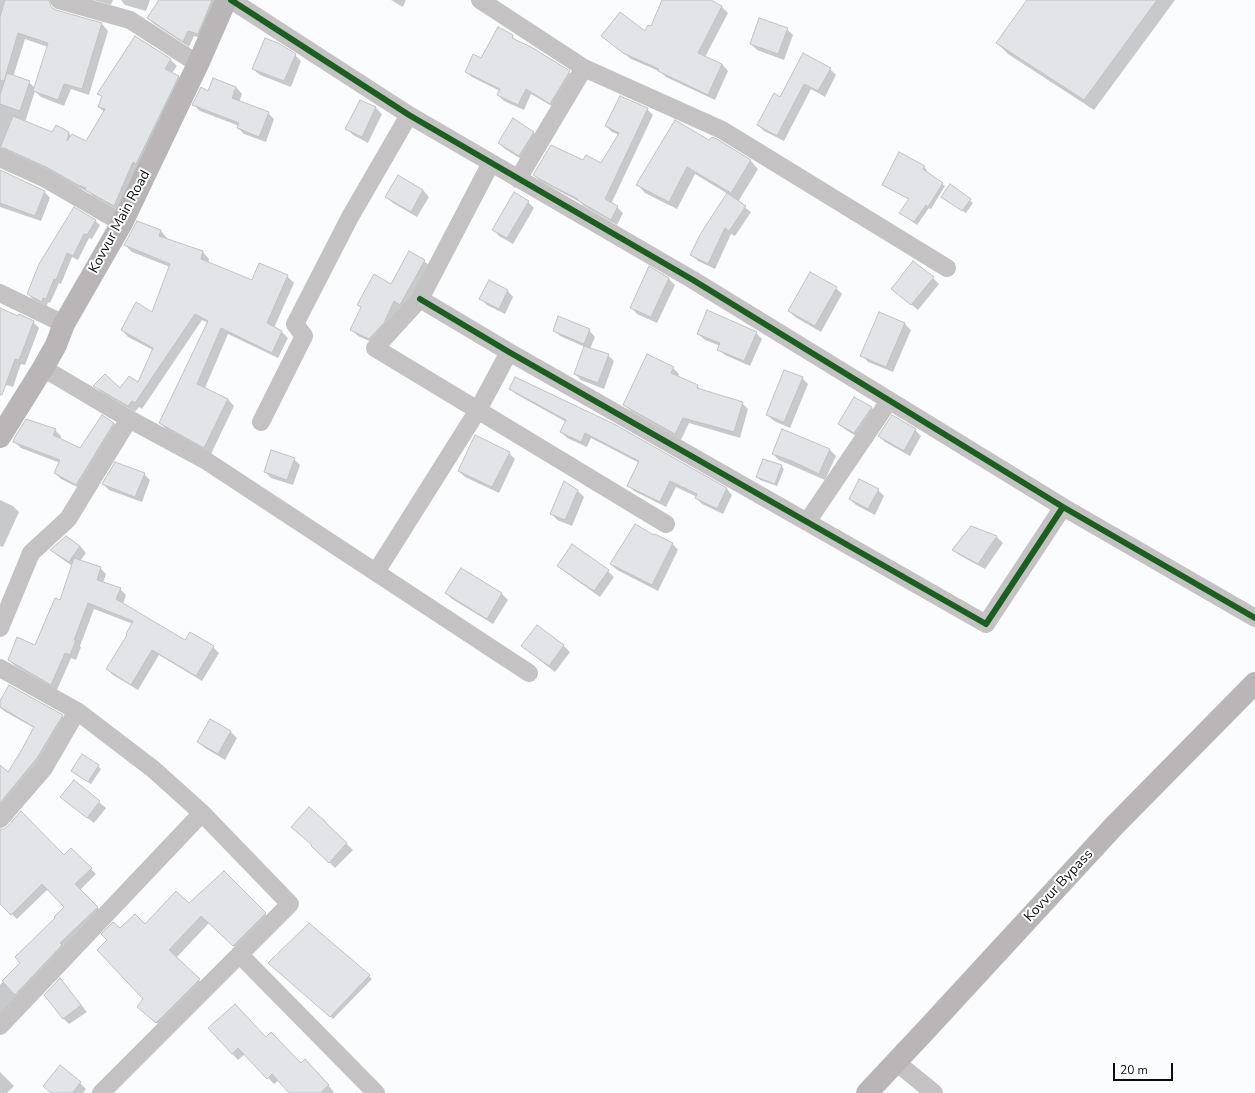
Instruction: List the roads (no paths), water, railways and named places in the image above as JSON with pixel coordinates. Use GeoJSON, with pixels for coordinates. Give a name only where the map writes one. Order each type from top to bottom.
{"type":"FeatureCollection","features":[{"type":"Feature","properties":{"kind":"street"},"geometry":{"type":"LineString","coordinates":[[59,0],[130,20],[198,64]]}},
{"type":"Feature","properties":{"kind":"street","name":"Kovvur Main Road"},"geometry":{"type":"LineString","coordinates":[[0,437],[43,368],[56,345],[64,324],[122,223],[198,64],[226,0]]}},
{"type":"Feature","properties":{"kind":"street"},"geometry":{"type":"LineString","coordinates":[[231,0],[409,115],[693,280],[1063,507],[1255,618]]}},
{"type":"Feature","properties":{"kind":"street"},"geometry":{"type":"LineString","coordinates":[[480,0],[584,68],[722,130],[947,268]]}},
{"type":"Feature","properties":{"kind":"street"},"geometry":{"type":"LineString","coordinates":[[518,179],[584,68]]}},
{"type":"Feature","properties":{"kind":"street"},"geometry":{"type":"LineString","coordinates":[[261,422],[304,336],[295,324],[350,217],[409,115]]}},
{"type":"Feature","properties":{"kind":"street"},"geometry":{"type":"LineString","coordinates":[[0,158],[44,178],[122,223]]}},
{"type":"Feature","properties":{"kind":"street"},"geometry":{"type":"LineString","coordinates":[[491,163],[420,299],[375,348],[666,524]]}},
{"type":"Feature","properties":{"kind":"street"},"geometry":{"type":"LineString","coordinates":[[0,293],[64,324]]}},
{"type":"Feature","properties":{"kind":"street"},"geometry":{"type":"LineString","coordinates":[[420,299],[509,352],[986,624],[1063,507]]}},
{"type":"Feature","properties":{"kind":"street"},"geometry":{"type":"LineString","coordinates":[[376,572],[478,410],[509,352]]}},
{"type":"Feature","properties":{"kind":"street"},"geometry":{"type":"LineString","coordinates":[[43,368],[129,419],[205,460],[529,673]]}},
{"type":"Feature","properties":{"kind":"street"},"geometry":{"type":"LineString","coordinates":[[807,522],[889,401]]}},
{"type":"Feature","properties":{"kind":"street"},"geometry":{"type":"LineString","coordinates":[[0,628],[31,553],[68,519],[129,419]]}},
{"type":"Feature","properties":{"kind":"street"},"geometry":{"type":"LineString","coordinates":[[0,668],[77,710],[153,769],[202,813],[290,904],[101,1093]]}},
{"type":"Feature","properties":{"kind":"street","name":"Kovvur Bypass"},"geometry":{"type":"LineString","coordinates":[[866,1093],[1114,825],[1255,683]]}},
{"type":"Feature","properties":{"kind":"street"},"geometry":{"type":"LineString","coordinates":[[0,820],[44,768],[77,710]]}},
{"type":"Feature","properties":{"kind":"street"},"geometry":{"type":"LineString","coordinates":[[0,1026],[202,813]]}},
{"type":"Feature","properties":{"kind":"street"},"geometry":{"type":"LineString","coordinates":[[240,955],[376,1093]]}},
{"type":"Feature","properties":{"kind":"street"},"geometry":{"type":"LineString","coordinates":[[896,1062],[934,1093]]}}]}
